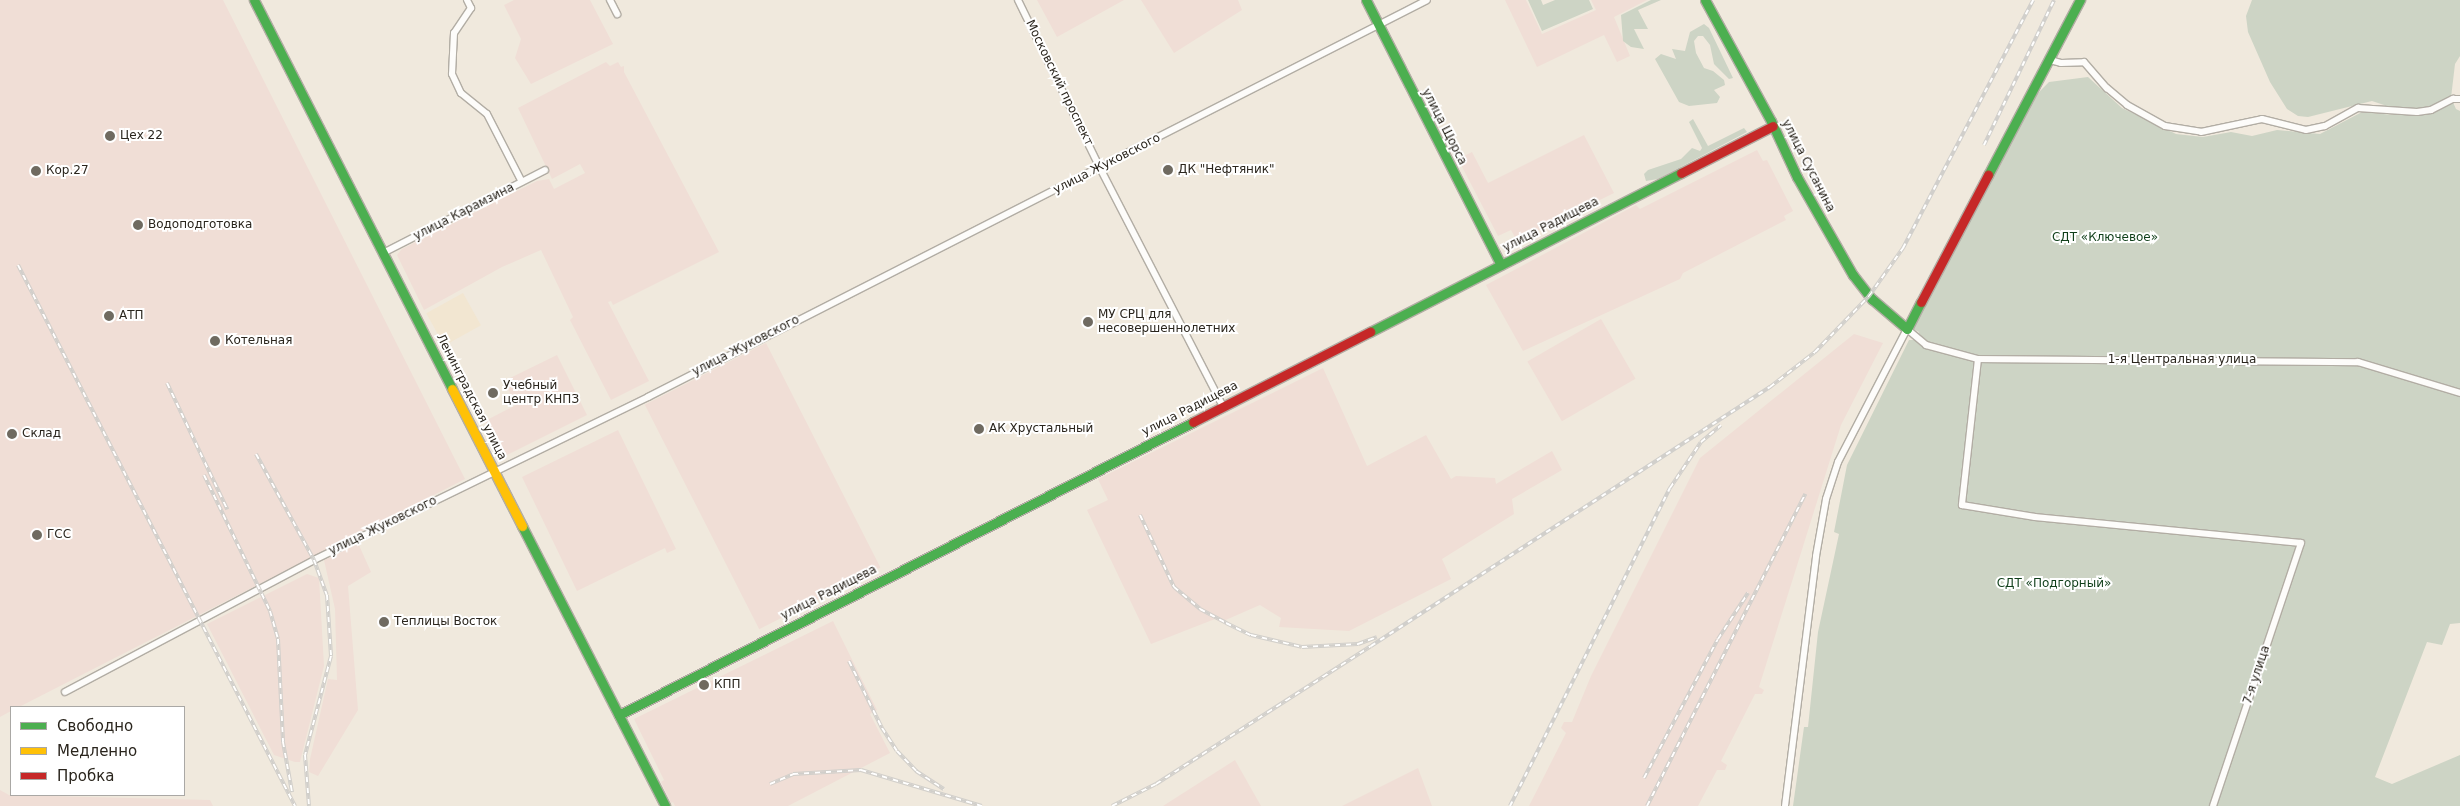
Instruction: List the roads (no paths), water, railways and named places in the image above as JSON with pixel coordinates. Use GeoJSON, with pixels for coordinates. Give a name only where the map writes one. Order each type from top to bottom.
{"type":"FeatureCollection","features":[{"type":"Feature","properties":{"kind":"street"},"geometry":{"type":"LineString","coordinates":[[467,0],[471,8],[454,33],[452,74],[461,93],[487,114],[522,182]]}},
{"type":"Feature","properties":{"kind":"street"},"geometry":{"type":"LineString","coordinates":[[610,0],[617,14]]}},
{"type":"Feature","properties":{"kind":"street","name":"Московский проспект"},"geometry":{"type":"LineString","coordinates":[[1018,0],[1100,168],[1223,406]]}},
{"type":"Feature","properties":{"kind":"street","name":"улица Щорса"},"geometry":{"type":"LineString","coordinates":[[1366,0],[1500,265]]}},
{"type":"Feature","properties":{"kind":"street","name":"улица Жуковского"},"geometry":{"type":"LineString","coordinates":[[64,692],[314,560],[495,473],[1100,168],[1427,0]]}},
{"type":"Feature","properties":{"kind":"street","name":"улица Сусанина"},"geometry":{"type":"LineString","coordinates":[[1705,0],[1773,126],[1797,177],[1853,275],[1872,299],[1907,329]]}},
{"type":"Feature","properties":{"kind":"street"},"geometry":{"type":"LineString","coordinates":[[1785,806],[1816,556],[1826,499],[1838,462],[2080,0]]}},
{"type":"Feature","properties":{"kind":"street","name":"Ленинградская улица"},"geometry":{"type":"LineString","coordinates":[[256,1],[665,806]]}},
{"type":"Feature","properties":{"kind":"street"},"geometry":{"type":"LineString","coordinates":[[2050,60],[2061,63],[2084,62],[2106,88],[2128,105],[2165,126],[2201,132],[2262,119],[2306,130],[2325,126],[2358,108],[2417,112],[2431,110],[2453,98],[2460,99]]}},
{"type":"Feature","properties":{"kind":"street","name":"улица Радищева"},"geometry":{"type":"LineString","coordinates":[[619,715],[1773,126]]}},
{"type":"Feature","properties":{"kind":"street","name":"улица Карамзина"},"geometry":{"type":"LineString","coordinates":[[383,253],[545,170]]}},
{"type":"Feature","properties":{"kind":"street","name":"1-я Центральная улица"},"geometry":{"type":"LineString","coordinates":[[1907,329],[1926,345],[1978,359],[2358,362],[2460,393]]}},
{"type":"Feature","properties":{"kind":"street","name":"7-я улица"},"geometry":{"type":"LineString","coordinates":[[1978,359],[1962,505],[2035,517],[2301,543],[2214,806]]}},
{"type":"Feature","properties":{"kind":"railway"},"geometry":{"type":"LineString","coordinates":[[1112,806],[1156,784],[1371,646],[1770,387],[1815,352],[1869,296],[1903,248],[2033,0]]}},
{"type":"Feature","properties":{"kind":"railway"},"geometry":{"type":"LineString","coordinates":[[1984,145],[2054,0]]}},
{"type":"Feature","properties":{"kind":"railway"},"geometry":{"type":"LineString","coordinates":[[18,265],[295,806]]}},
{"type":"Feature","properties":{"kind":"railway"},"geometry":{"type":"LineString","coordinates":[[167,383],[227,509]]}},
{"type":"Feature","properties":{"kind":"railway"},"geometry":{"type":"LineString","coordinates":[[1510,806],[1670,488],[1701,442],[1721,425]]}},
{"type":"Feature","properties":{"kind":"railway"},"geometry":{"type":"LineString","coordinates":[[256,454],[314,560],[327,595],[331,656],[305,755],[309,806]]}},
{"type":"Feature","properties":{"kind":"railway"},"geometry":{"type":"LineString","coordinates":[[204,475],[270,611],[278,639],[283,742],[292,792]]}},
{"type":"Feature","properties":{"kind":"railway"},"geometry":{"type":"LineString","coordinates":[[1647,806],[1805,494]]}},
{"type":"Feature","properties":{"kind":"railway"},"geometry":{"type":"LineString","coordinates":[[1140,515],[1174,587],[1200,609],[1226,623],[1251,635],[1302,647],[1358,644],[1377,637]]}},
{"type":"Feature","properties":{"kind":"railway"},"geometry":{"type":"LineString","coordinates":[[1644,778],[1718,639],[1748,593]]}},
{"type":"Feature","properties":{"kind":"railway"},"geometry":{"type":"LineString","coordinates":[[849,661],[882,728],[897,751],[916,771],[944,789]]}},
{"type":"Feature","properties":{"kind":"railway"},"geometry":{"type":"LineString","coordinates":[[770,784],[793,774],[861,770],[982,806]]}},
{"type":"Feature","properties":{"kind":"place","name":"Цех 22"},"geometry":{"type":"Point","coordinates":[110,136]}},
{"type":"Feature","properties":{"kind":"place","name":"ДК \"Нефтяник\""},"geometry":{"type":"Point","coordinates":[1168,170]}},
{"type":"Feature","properties":{"kind":"place","name":"Кор.27"},"geometry":{"type":"Point","coordinates":[36,171]}},
{"type":"Feature","properties":{"kind":"place","name":"Водоподготовка"},"geometry":{"type":"Point","coordinates":[138,225]}},
{"type":"Feature","properties":{"kind":"place","name":"АТП"},"geometry":{"type":"Point","coordinates":[109,316]}},
{"type":"Feature","properties":{"kind":"place","name":"МУ СРЦ для несовершеннолетних"},"geometry":{"type":"Point","coordinates":[1088,322]}},
{"type":"Feature","properties":{"kind":"place","name":"Котельная"},"geometry":{"type":"Point","coordinates":[215,341]}},
{"type":"Feature","properties":{"kind":"place","name":"Учебный центр КНПЗ"},"geometry":{"type":"Point","coordinates":[493,393]}},
{"type":"Feature","properties":{"kind":"place","name":"АК Хрустальный"},"geometry":{"type":"Point","coordinates":[979,429]}},
{"type":"Feature","properties":{"kind":"place","name":"Склад"},"geometry":{"type":"Point","coordinates":[12,434]}},
{"type":"Feature","properties":{"kind":"place","name":"ГСС"},"geometry":{"type":"Point","coordinates":[37,535]}},
{"type":"Feature","properties":{"kind":"place","name":"Теплицы Восток"},"geometry":{"type":"Point","coordinates":[384,622]}},
{"type":"Feature","properties":{"kind":"place","name":"КПП"},"geometry":{"type":"Point","coordinates":[704,685]}},
{"type":"Feature","properties":{"kind":"park label","name":"СДТ «Ключевое»"},"geometry":{"type":"Point","coordinates":[2105,238]}},
{"type":"Feature","properties":{"kind":"park label","name":"СДТ «Подгорный»"},"geometry":{"type":"Point","coordinates":[2054,584]}}]}
